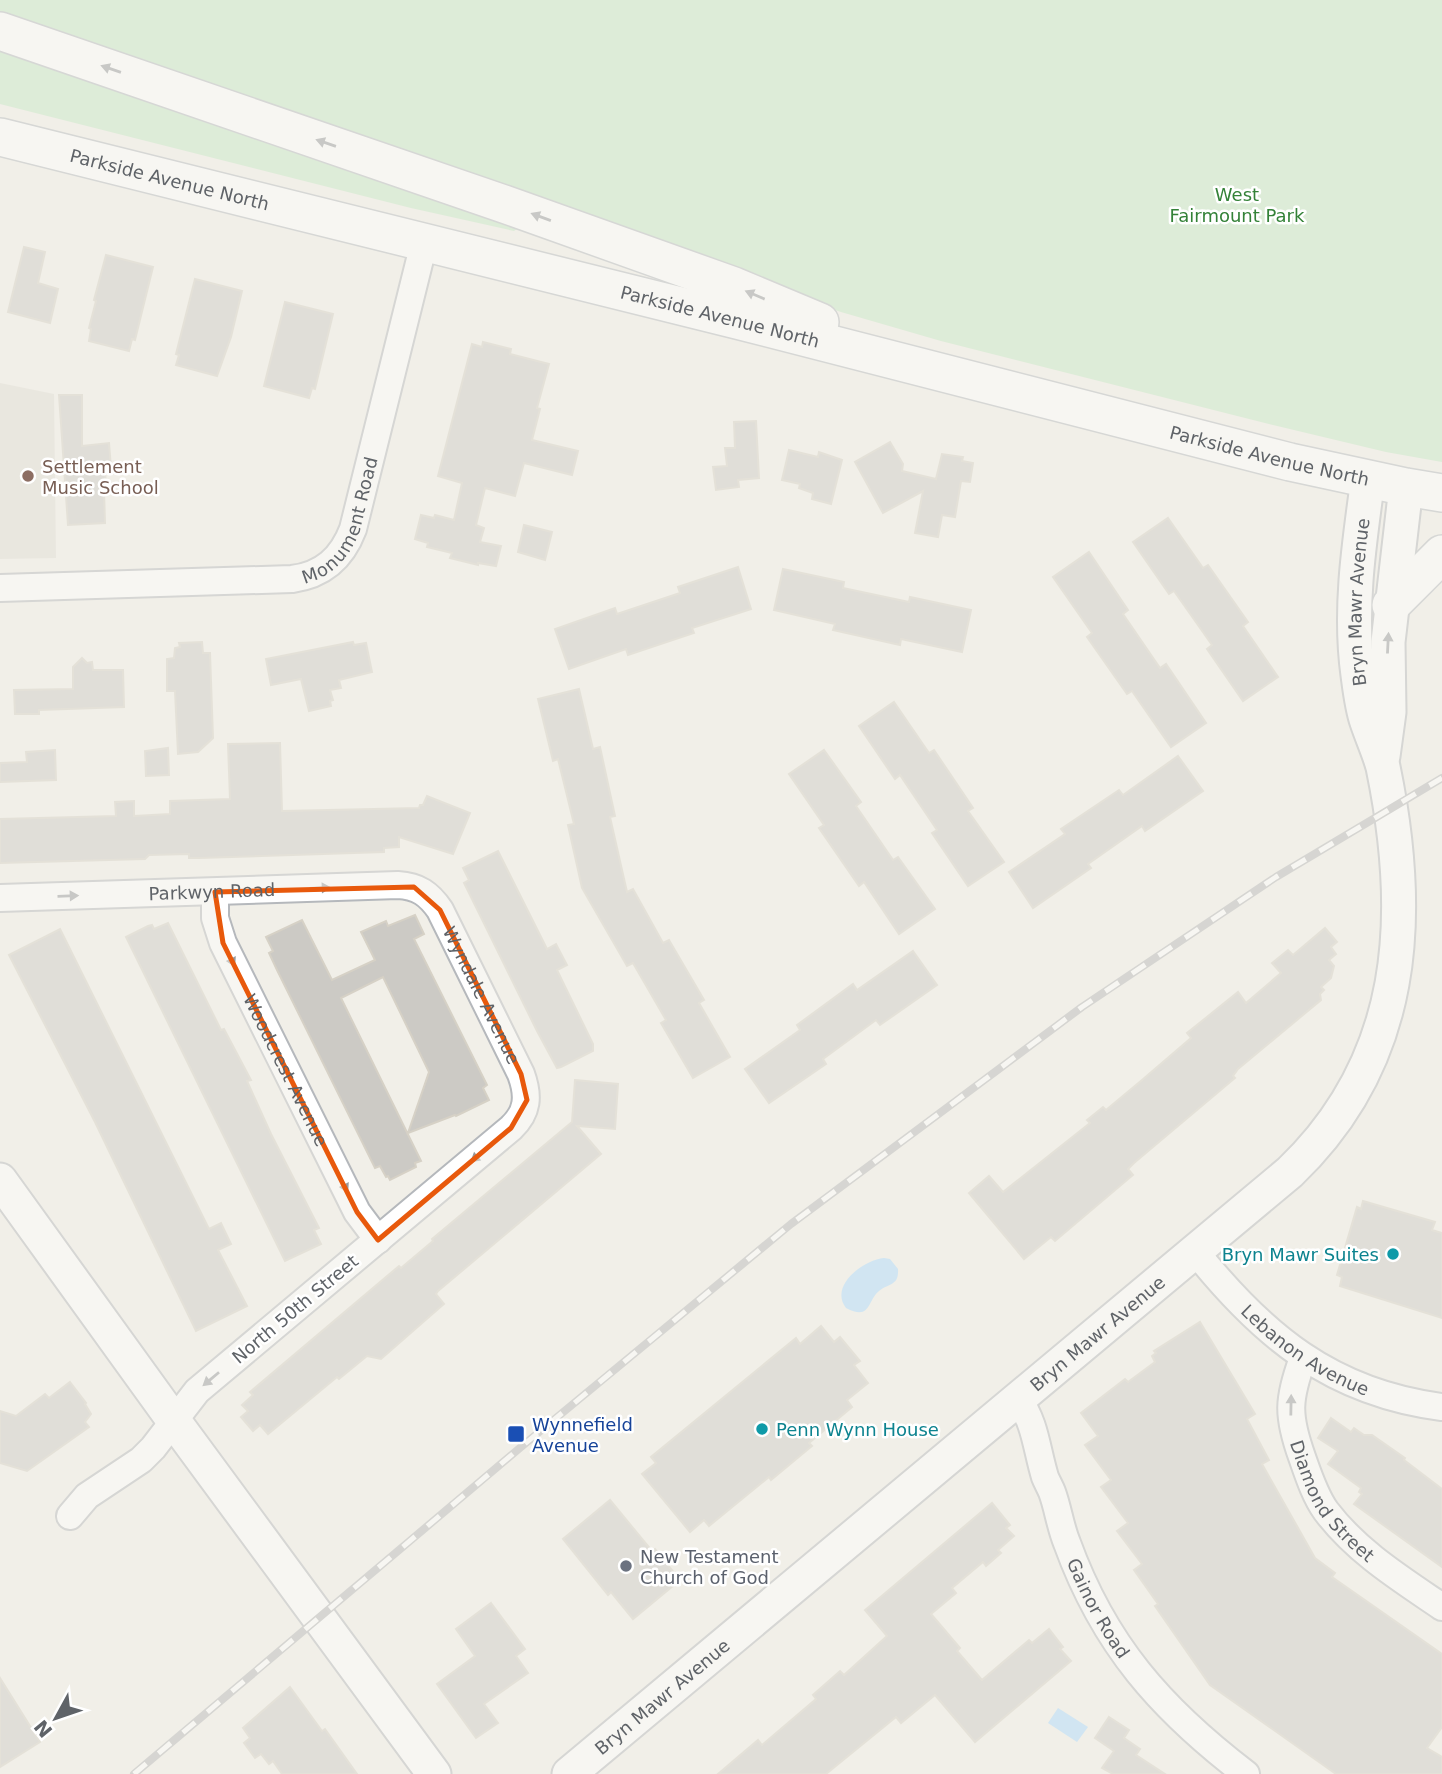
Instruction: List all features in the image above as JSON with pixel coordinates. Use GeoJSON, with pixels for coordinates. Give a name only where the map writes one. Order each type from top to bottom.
{"type":"FeatureCollection","features":[{"type":"Feature","properties":{"kind":"main road"},"geometry":{"type":"LineString","coordinates":[[0,31],[734,286],[930,369]]}},
{"type":"Feature","properties":{"kind":"main road","name":"Parkside Avenue North"},"geometry":{"type":"LineString","coordinates":[[0,136],[1290,462],[1368,480],[1442,492]]}},
{"type":"Feature","properties":{"kind":"main road"},"geometry":{"type":"LineString","coordinates":[[1391,605],[1442,554]]}},
{"type":"Feature","properties":{"kind":"street","name":"Monument Road"},"geometry":{"type":"LineString","coordinates":[[0,588],[292,579],[306,577],[330,564],[340,555],[353,529],[424,243]]}},
{"type":"Feature","properties":{"kind":"street","name":"Bryn Mawr Avenue"},"geometry":{"type":"LineString","coordinates":[[569,1774],[1304,1158],[1344,1105],[1380,1036],[1392,990],[1399,919],[1396,860],[1382,765],[1366,719],[1354,635],[1357,563],[1368,480]]}},
{"type":"Feature","properties":{"kind":"street","name":"Bryn Mawr Avenue"},"geometry":{"type":"LineString","coordinates":[[1382,765],[1389,712],[1388,642],[1391,605],[1406,487]]}},
{"type":"Feature","properties":{"kind":"street","name":"Parkwyn Road"},"geometry":{"type":"LineString","coordinates":[[0,898],[398,885],[423,891]]}},
{"type":"Feature","properties":{"kind":"street","name":"Wyndale Avenue"},"geometry":{"type":"LineString","coordinates":[[423,891],[440,910],[521,1074],[526,1091],[526,1106]]}},
{"type":"Feature","properties":{"kind":"street","name":"Woodcrest Avenue"},"geometry":{"type":"LineString","coordinates":[[215,892],[215,918],[223,943],[358,1212],[378,1240]]}},
{"type":"Feature","properties":{"kind":"street","name":"North 50th Street"},"geometry":{"type":"LineString","coordinates":[[70,1516],[87,1496],[141,1460],[165,1434],[197,1391],[511,1128],[526,1106]]}},
{"type":"Feature","properties":{"kind":"street"},"geometry":{"type":"LineString","coordinates":[[0,1180],[435,1774]]}},
{"type":"Feature","properties":{"kind":"street","name":"Lebanon Avenue"},"geometry":{"type":"LineString","coordinates":[[1195,1251],[1248,1311],[1320,1369],[1364,1388],[1419,1404],[1442,1407]]}},
{"type":"Feature","properties":{"kind":"street","name":"Diamond Street"},"geometry":{"type":"LineString","coordinates":[[1303,1358],[1291,1395],[1292,1421],[1306,1471],[1325,1509],[1354,1542],[1382,1566],[1442,1607]]}},
{"type":"Feature","properties":{"kind":"street","name":"Gainor Road"},"geometry":{"type":"LineString","coordinates":[[1018,1398],[1032,1422],[1046,1479],[1066,1541],[1088,1594],[1118,1646],[1153,1692],[1207,1744],[1246,1774]]}},
{"type":"Feature","properties":{"kind":"highlighted area"},"geometry":{"type":"Polygon","coordinates":[[[414,887],[440,910],[521,1074],[527,1100],[511,1128],[378,1240],[357,1212],[223,943],[215,892],[414,887]]]}},
{"type":"Feature","properties":{"kind":"shaded area","name":"Settlement Music School"},"geometry":{"type":"Polygon","coordinates":[[[0,383],[54,394],[56,558],[0,559],[0,383]]]}},
{"type":"Feature","properties":{"kind":"green space","name":"West Fairmount Park"},"geometry":{"type":"Polygon","coordinates":[[[0,0],[1442,0],[1442,462],[1386,452],[1265,423],[941,341],[841,312],[0,23],[0,0]]]}},
{"type":"Feature","properties":{"kind":"green space"},"geometry":{"type":"Polygon","coordinates":[[[0,44],[518,228],[514,231],[411,208],[0,104],[0,44]]]}},
{"type":"Feature","properties":{"kind":"water"},"geometry":{"type":"Polygon","coordinates":[[[884,1258],[890,1259],[898,1269],[895,1281],[879,1291],[864,1311],[846,1308],[842,1300],[845,1283],[858,1269],[884,1258]]]}},
{"type":"Feature","properties":{"kind":"water"},"geometry":{"type":"Polygon","coordinates":[[[1058,1708],[1088,1727],[1077,1742],[1048,1723],[1058,1708]]]}},
{"type":"Feature","properties":{"kind":"building"},"geometry":{"type":"Polygon","coordinates":[[[24,247],[45,252],[38,283],[58,289],[50,323],[8,312],[24,247]]]}},
{"type":"Feature","properties":{"kind":"building"},"geometry":{"type":"Polygon","coordinates":[[[106,255],[153,267],[135,340],[132,339],[129,351],[89,341],[89,328],[96,301],[94,300],[106,255]]]}},
{"type":"Feature","properties":{"kind":"building"},"geometry":{"type":"Polygon","coordinates":[[[195,279],[242,291],[231,337],[217,376],[176,365],[179,355],[176,354],[195,279]]]}},
{"type":"Feature","properties":{"kind":"building"},"geometry":{"type":"Polygon","coordinates":[[[285,302],[333,314],[315,389],[312,388],[309,398],[264,386],[285,302]]]}},
{"type":"Feature","properties":{"kind":"building"},"geometry":{"type":"Polygon","coordinates":[[[483,342],[511,349],[510,354],[549,364],[537,408],[540,409],[532,440],[578,451],[572,475],[524,463],[515,496],[485,488],[476,525],[484,528],[480,542],[501,546],[496,566],[450,558],[452,553],[427,547],[428,543],[415,539],[421,515],[454,520],[462,483],[438,476],[472,344],[482,347],[483,342]]]}},
{"type":"Feature","properties":{"kind":"building"},"geometry":{"type":"Polygon","coordinates":[[[59,395],[82,395],[82,446],[109,443],[111,468],[105,468],[105,523],[68,525],[59,395]]]}},
{"type":"Feature","properties":{"kind":"building"},"geometry":{"type":"Polygon","coordinates":[[[756,421],[759,478],[738,480],[739,487],[716,490],[713,467],[727,466],[725,448],[735,448],[734,422],[756,421]]]}},
{"type":"Feature","properties":{"kind":"building"},"geometry":{"type":"Polygon","coordinates":[[[890,442],[903,464],[902,471],[936,479],[942,454],[963,457],[962,461],[973,463],[970,482],[961,481],[955,517],[942,515],[938,537],[915,533],[923,491],[883,513],[855,462],[890,442]]]}},
{"type":"Feature","properties":{"kind":"building"},"geometry":{"type":"Polygon","coordinates":[[[789,450],[818,457],[819,452],[842,460],[831,504],[812,499],[813,493],[799,488],[800,484],[782,480],[789,450]]]}},
{"type":"Feature","properties":{"kind":"building"},"geometry":{"type":"Polygon","coordinates":[[[1168,518],[1203,568],[1208,565],[1248,622],[1243,626],[1278,677],[1243,701],[1207,649],[1212,645],[1174,591],[1169,594],[1133,542],[1168,518]]]}},
{"type":"Feature","properties":{"kind":"building"},"geometry":{"type":"Polygon","coordinates":[[[524,525],[552,532],[545,560],[518,552],[524,525]]]}},
{"type":"Feature","properties":{"kind":"building"},"geometry":{"type":"Polygon","coordinates":[[[1089,552],[1128,610],[1123,614],[1160,668],[1166,664],[1206,723],[1171,747],[1132,691],[1127,694],[1087,637],[1092,633],[1053,577],[1089,552]]]}},
{"type":"Feature","properties":{"kind":"building"},"geometry":{"type":"Polygon","coordinates":[[[738,567],[751,609],[692,628],[694,633],[628,655],[626,649],[569,669],[555,629],[615,608],[617,614],[680,593],[678,587],[738,567]]]}},
{"type":"Feature","properties":{"kind":"building"},"geometry":{"type":"Polygon","coordinates":[[[783,569],[844,582],[843,588],[909,602],[910,597],[971,610],[962,652],[901,639],[900,645],[833,630],[835,624],[774,610],[783,569]]]}},
{"type":"Feature","properties":{"kind":"building"},"geometry":{"type":"Polygon","coordinates":[[[202,642],[203,653],[210,653],[213,738],[198,752],[178,754],[175,691],[167,691],[167,659],[174,658],[175,648],[180,647],[179,643],[202,642]]]}},
{"type":"Feature","properties":{"kind":"building"},"geometry":{"type":"Polygon","coordinates":[[[353,642],[354,645],[366,643],[372,672],[339,680],[341,688],[330,690],[333,700],[330,701],[331,706],[309,711],[301,679],[271,685],[266,659],[353,642]]]}},
{"type":"Feature","properties":{"kind":"building"},"geometry":{"type":"Polygon","coordinates":[[[82,658],[87,663],[92,662],[93,670],[123,670],[124,707],[39,710],[39,714],[15,714],[14,690],[73,689],[73,667],[82,658]]]}},
{"type":"Feature","properties":{"kind":"building"},"geometry":{"type":"Polygon","coordinates":[[[579,689],[593,749],[600,747],[615,816],[610,817],[627,892],[633,889],[663,943],[669,940],[704,1000],[699,1003],[730,1057],[693,1078],[661,1023],[666,1020],[633,963],[627,966],[582,888],[568,825],[574,824],[558,759],[553,761],[538,699],[579,689]]]}},
{"type":"Feature","properties":{"kind":"building"},"geometry":{"type":"Polygon","coordinates":[[[894,702],[929,753],[934,750],[973,808],[968,811],[1004,862],[968,886],[932,833],[937,830],[900,775],[895,779],[859,726],[894,702]]]}},
{"type":"Feature","properties":{"kind":"building"},"geometry":{"type":"Polygon","coordinates":[[[280,743],[282,811],[419,808],[427,796],[470,813],[453,854],[399,837],[399,847],[384,848],[384,852],[199,858],[189,858],[189,854],[149,855],[145,859],[0,863],[0,819],[116,816],[115,802],[134,801],[134,816],[170,814],[170,801],[230,799],[228,744],[280,743]]]}},
{"type":"Feature","properties":{"kind":"building"},"geometry":{"type":"Polygon","coordinates":[[[168,748],[169,775],[146,776],[145,751],[168,748]]]}},
{"type":"Feature","properties":{"kind":"building"},"geometry":{"type":"Polygon","coordinates":[[[55,750],[56,780],[0,782],[0,763],[27,762],[26,752],[55,750]]]}},
{"type":"Feature","properties":{"kind":"building"},"geometry":{"type":"Polygon","coordinates":[[[824,750],[861,802],[856,806],[893,860],[898,857],[935,909],[899,934],[864,882],[859,886],[819,828],[824,825],[789,774],[824,750]]]}},
{"type":"Feature","properties":{"kind":"building"},"geometry":{"type":"Polygon","coordinates":[[[1178,756],[1203,791],[1145,831],[1142,826],[1088,864],[1091,868],[1033,908],[1009,872],[1065,834],[1061,829],[1119,790],[1123,795],[1178,756]]]}},
{"type":"Feature","properties":{"kind":"building"},"geometry":{"type":"Polygon","coordinates":[[[498,851],[547,949],[556,944],[567,965],[557,970],[593,1044],[593,1051],[561,1067],[557,1068],[537,1031],[464,883],[469,880],[463,868],[498,851]]]}},
{"type":"Feature","properties":{"kind":"building"},"geometry":{"type":"Polygon","coordinates":[[[415,915],[424,934],[414,939],[487,1085],[483,1088],[489,1100],[456,1116],[408,1133],[429,1072],[383,977],[341,998],[421,1161],[415,1163],[416,1167],[390,1180],[380,1166],[375,1168],[277,970],[269,953],[273,951],[266,937],[302,920],[332,980],[375,960],[361,932],[386,921],[388,926],[415,915]]]}},
{"type":"Feature","properties":{"kind":"building"},"geometry":{"type":"Polygon","coordinates":[[[168,923],[221,1030],[224,1029],[251,1080],[247,1081],[271,1134],[319,1228],[314,1230],[321,1244],[285,1261],[126,937],[148,926],[152,925],[154,929],[168,923]]]}},
{"type":"Feature","properties":{"kind":"building"},"geometry":{"type":"Polygon","coordinates":[[[1325,928],[1337,942],[1331,947],[1336,954],[1329,960],[1334,966],[1331,978],[1321,987],[1324,990],[1320,994],[1321,1000],[1238,1069],[1233,1076],[1235,1078],[1134,1163],[1128,1169],[1133,1175],[1055,1241],[1051,1237],[1024,1259],[969,1193],[989,1176],[1003,1192],[1090,1123],[1087,1120],[1103,1107],[1106,1110],[1142,1080],[1191,1038],[1187,1033],[1238,992],[1246,1003],[1281,973],[1272,963],[1288,950],[1293,955],[1325,928]]]}},
{"type":"Feature","properties":{"kind":"building"},"geometry":{"type":"Polygon","coordinates":[[[60,929],[209,1229],[221,1223],[231,1244],[218,1250],[247,1306],[196,1331],[95,1122],[9,955],[60,929]]]}},
{"type":"Feature","properties":{"kind":"building"},"geometry":{"type":"Polygon","coordinates":[[[913,951],[937,985],[880,1025],[876,1020],[823,1059],[826,1064],[769,1103],[745,1069],[800,1030],[797,1025],[853,984],[857,990],[913,951]]]}},
{"type":"Feature","properties":{"kind":"building"},"geometry":{"type":"Polygon","coordinates":[[[575,1080],[618,1084],[615,1129],[577,1126],[601,1154],[438,1291],[436,1294],[444,1304],[381,1359],[367,1356],[268,1434],[260,1425],[253,1431],[241,1417],[248,1411],[242,1405],[253,1395],[250,1392],[572,1122],[575,1080]]]}},
{"type":"Feature","properties":{"kind":"building","name":"Bryn Mawr Suites"},"geometry":{"type":"Polygon","coordinates":[[[1363,1201],[1435,1222],[1432,1230],[1442,1233],[1442,1318],[1340,1286],[1342,1277],[1337,1275],[1357,1207],[1361,1209],[1363,1201]]]}},
{"type":"Feature","properties":{"kind":"building"},"geometry":{"type":"Polygon","coordinates":[[[1200,1322],[1255,1414],[1247,1419],[1269,1460],[1262,1464],[1315,1558],[1335,1573],[1332,1577],[1442,1654],[1442,1727],[1427,1748],[1442,1757],[1442,1774],[1336,1774],[1210,1685],[1155,1606],[1158,1604],[1134,1570],[1142,1564],[1117,1531],[1128,1523],[1101,1487],[1111,1480],[1085,1445],[1098,1436],[1081,1413],[1125,1379],[1128,1382],[1155,1362],[1152,1356],[1156,1353],[1154,1351],[1200,1322]]]}},
{"type":"Feature","properties":{"kind":"building","name":"Penn Wynn House"},"geometry":{"type":"Polygon","coordinates":[[[821,1326],[834,1342],[840,1337],[860,1361],[854,1365],[868,1383],[847,1400],[852,1407],[809,1443],[812,1446],[709,1526],[704,1520],[690,1532],[642,1474],[656,1463],[651,1457],[796,1338],[800,1344],[821,1326]]]}},
{"type":"Feature","properties":{"kind":"building"},"geometry":{"type":"Polygon","coordinates":[[[70,1382],[91,1414],[85,1422],[89,1427],[27,1471],[0,1463],[0,1411],[16,1416],[45,1394],[49,1398],[70,1382]]]}},
{"type":"Feature","properties":{"kind":"building"},"geometry":{"type":"Polygon","coordinates":[[[1331,1418],[1351,1432],[1354,1428],[1364,1435],[1372,1435],[1442,1489],[1442,1567],[1354,1504],[1362,1494],[1359,1492],[1361,1488],[1328,1464],[1338,1451],[1318,1438],[1331,1418]]]}},
{"type":"Feature","properties":{"kind":"building","name":"New Testament Church of God"},"geometry":{"type":"Polygon","coordinates":[[[610,1500],[680,1580],[633,1619],[611,1592],[608,1595],[563,1539],[610,1500]]]}},
{"type":"Feature","properties":{"kind":"building"},"geometry":{"type":"Polygon","coordinates":[[[992,1503],[1010,1525],[1006,1528],[1014,1536],[998,1550],[1001,1553],[986,1566],[983,1562],[952,1588],[956,1593],[931,1614],[960,1648],[957,1651],[982,1680],[1029,1640],[1032,1643],[1049,1629],[1063,1647],[1060,1649],[1071,1661],[975,1742],[935,1695],[901,1723],[896,1717],[826,1774],[718,1774],[758,1740],[762,1745],[816,1699],[813,1695],[840,1671],[844,1675],[887,1636],[865,1610],[992,1503]]]}},
{"type":"Feature","properties":{"kind":"building"},"geometry":{"type":"Polygon","coordinates":[[[491,1603],[525,1649],[516,1656],[528,1673],[484,1704],[498,1723],[476,1738],[437,1684],[475,1656],[456,1629],[491,1603]]]}},
{"type":"Feature","properties":{"kind":"building"},"geometry":{"type":"Polygon","coordinates":[[[0,1678],[40,1742],[0,1767],[0,1678]]]}},
{"type":"Feature","properties":{"kind":"building"},"geometry":{"type":"Polygon","coordinates":[[[290,1687],[322,1731],[325,1729],[357,1774],[282,1774],[273,1761],[269,1764],[261,1754],[255,1758],[244,1743],[250,1738],[243,1728],[290,1687]]]}},
{"type":"Feature","properties":{"kind":"building"},"geometry":{"type":"Polygon","coordinates":[[[1109,1717],[1129,1730],[1124,1738],[1140,1749],[1136,1755],[1165,1774],[1113,1774],[1102,1768],[1114,1751],[1095,1738],[1109,1717]]]}},
{"type":"Feature","properties":{"kind":"railway"},"geometry":{"type":"LineString","coordinates":[[134,1774],[521,1447],[791,1224],[1082,1007],[1276,877],[1442,778]]}},
{"type":"Feature","properties":{"kind":"place","name":"Settlement Music School"},"geometry":{"type":"Point","coordinates":[28,476]}},
{"type":"Feature","properties":{"kind":"place","name":"Bryn Mawr Suites"},"geometry":{"type":"Point","coordinates":[1393,1254]}},
{"type":"Feature","properties":{"kind":"place","name":"Penn Wynn House"},"geometry":{"type":"Point","coordinates":[762,1429]}},
{"type":"Feature","properties":{"kind":"place","name":"Wynnefield Avenue"},"geometry":{"type":"Point","coordinates":[516,1434]}},
{"type":"Feature","properties":{"kind":"place","name":"New Testament Church of God"},"geometry":{"type":"Point","coordinates":[626,1566]}}]}
